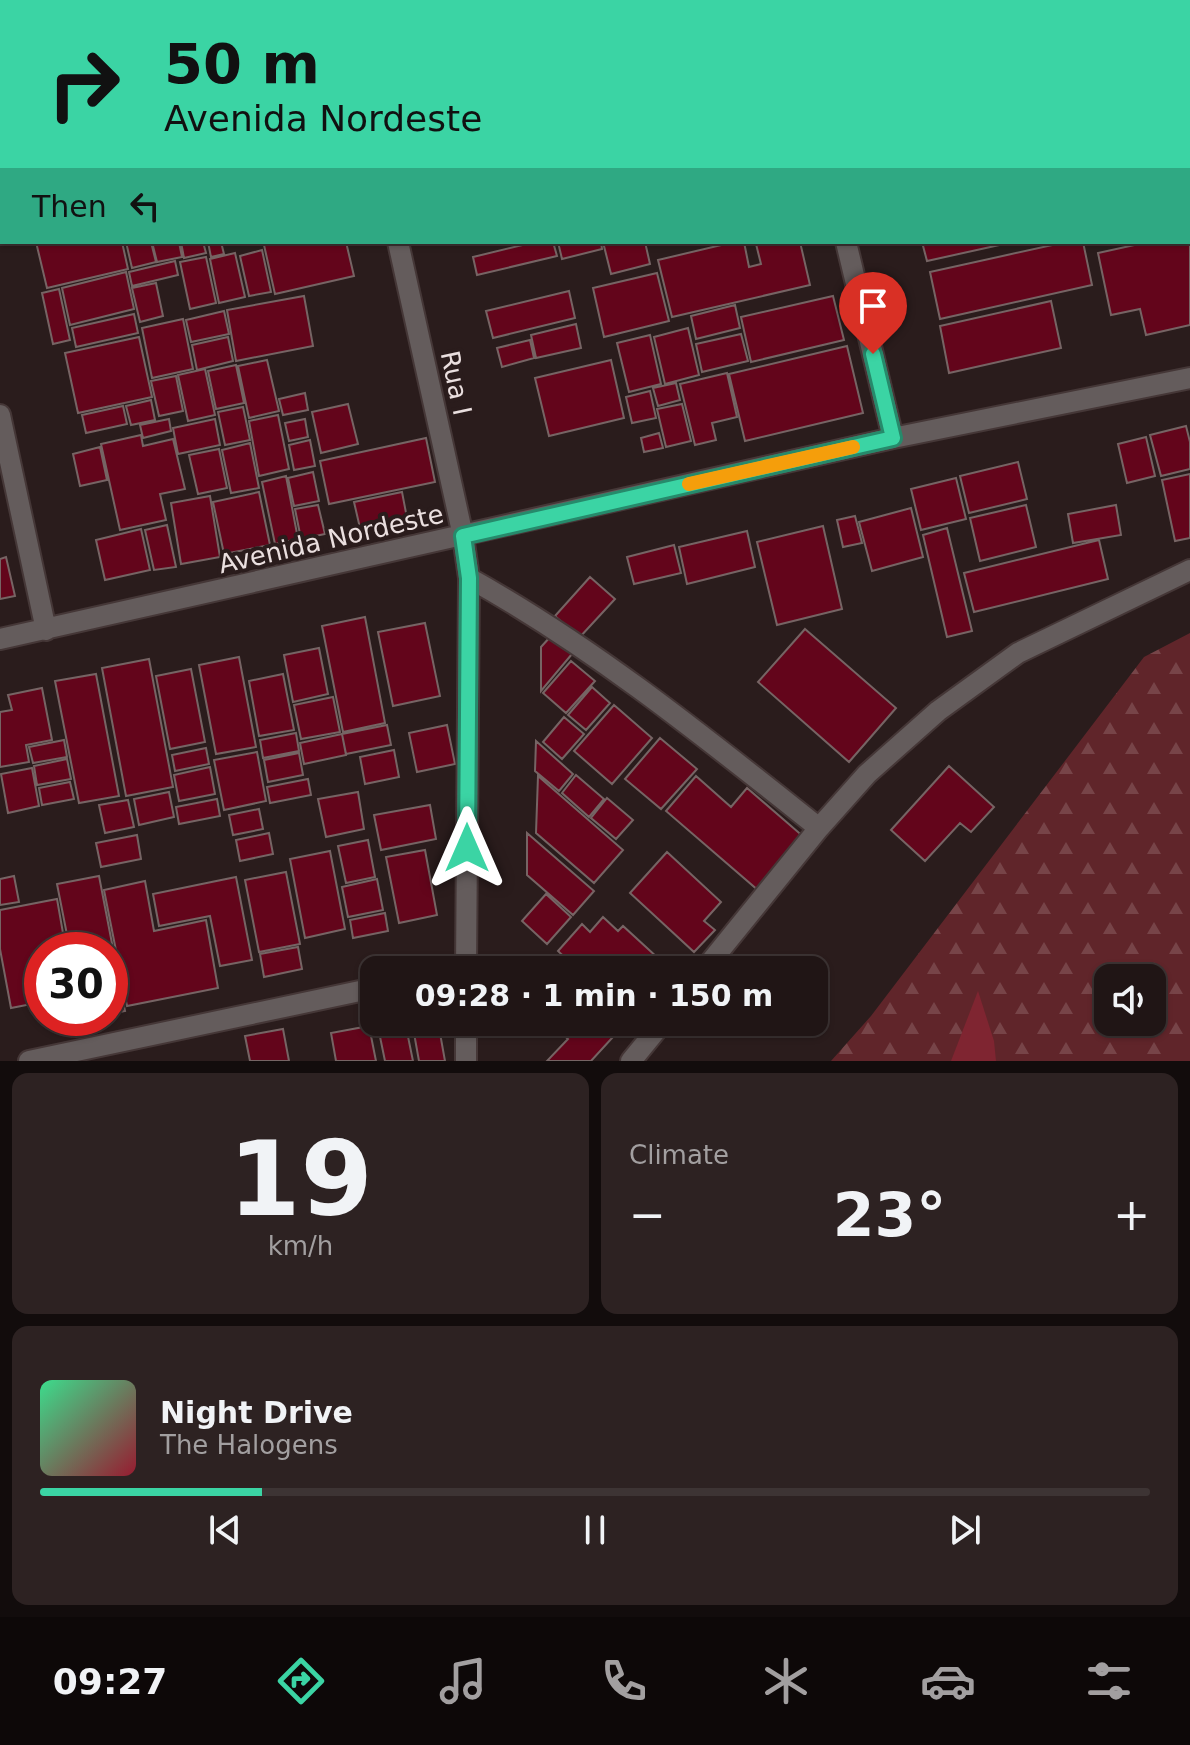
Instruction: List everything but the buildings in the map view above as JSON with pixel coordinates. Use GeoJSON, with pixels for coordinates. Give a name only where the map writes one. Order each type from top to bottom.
{"type":"FeatureCollection","features":[{"type":"Feature","properties":{"kind":"street","name":"Rua I"},"geometry":{"type":"LineString","coordinates":[[398,244],[463,536],[469,578],[464,956]]}},
{"type":"Feature","properties":{"kind":"street"},"geometry":{"type":"LineString","coordinates":[[846,244],[893,438]]}},
{"type":"Feature","properties":{"kind":"street","name":"Avenida Nordeste"},"geometry":{"type":"LineString","coordinates":[[0,639],[893,438],[1190,378]]}},
{"type":"Feature","properties":{"kind":"street"},"geometry":{"type":"LineString","coordinates":[[0,415],[46,630]]}},
{"type":"Feature","properties":{"kind":"street"},"geometry":{"type":"LineString","coordinates":[[715,956],[867,774],[938,711],[1018,653],[1190,570]]}},
{"type":"Feature","properties":{"kind":"street"},"geometry":{"type":"LineString","coordinates":[[469,578],[557,630],[713,744],[819,828]]}},
{"type":"Feature","properties":{"kind":"street"},"geometry":{"type":"LineString","coordinates":[[29,1061],[360,991]]}},
{"type":"Feature","properties":{"kind":"street"},"geometry":{"type":"LineString","coordinates":[[466,1036],[466,1061]]}},
{"type":"Feature","properties":{"kind":"street"},"geometry":{"type":"LineString","coordinates":[[631,1061],[652,1036]]}},
{"type":"Feature","properties":{"kind":"green space"},"geometry":{"type":"Polygon","coordinates":[[[1190,633],[1190,1061],[831,1061],[871,1016],[1144,657],[1190,633]]]}},
{"type":"Feature","properties":{"kind":"shaded area"},"geometry":{"type":"Polygon","coordinates":[[[978,991],[994,1041],[996,1061],[951,1061],[978,991]]]}},
{"type":"Feature","properties":{"kind":"slow traffic"},"geometry":{"type":"LineString","coordinates":[[689,484],[853,447]]}},
{"type":"Feature","properties":{"kind":"route"},"geometry":{"type":"LineString","coordinates":[[467,848],[469,578],[463,536],[893,438],[873,354]]}}]}
